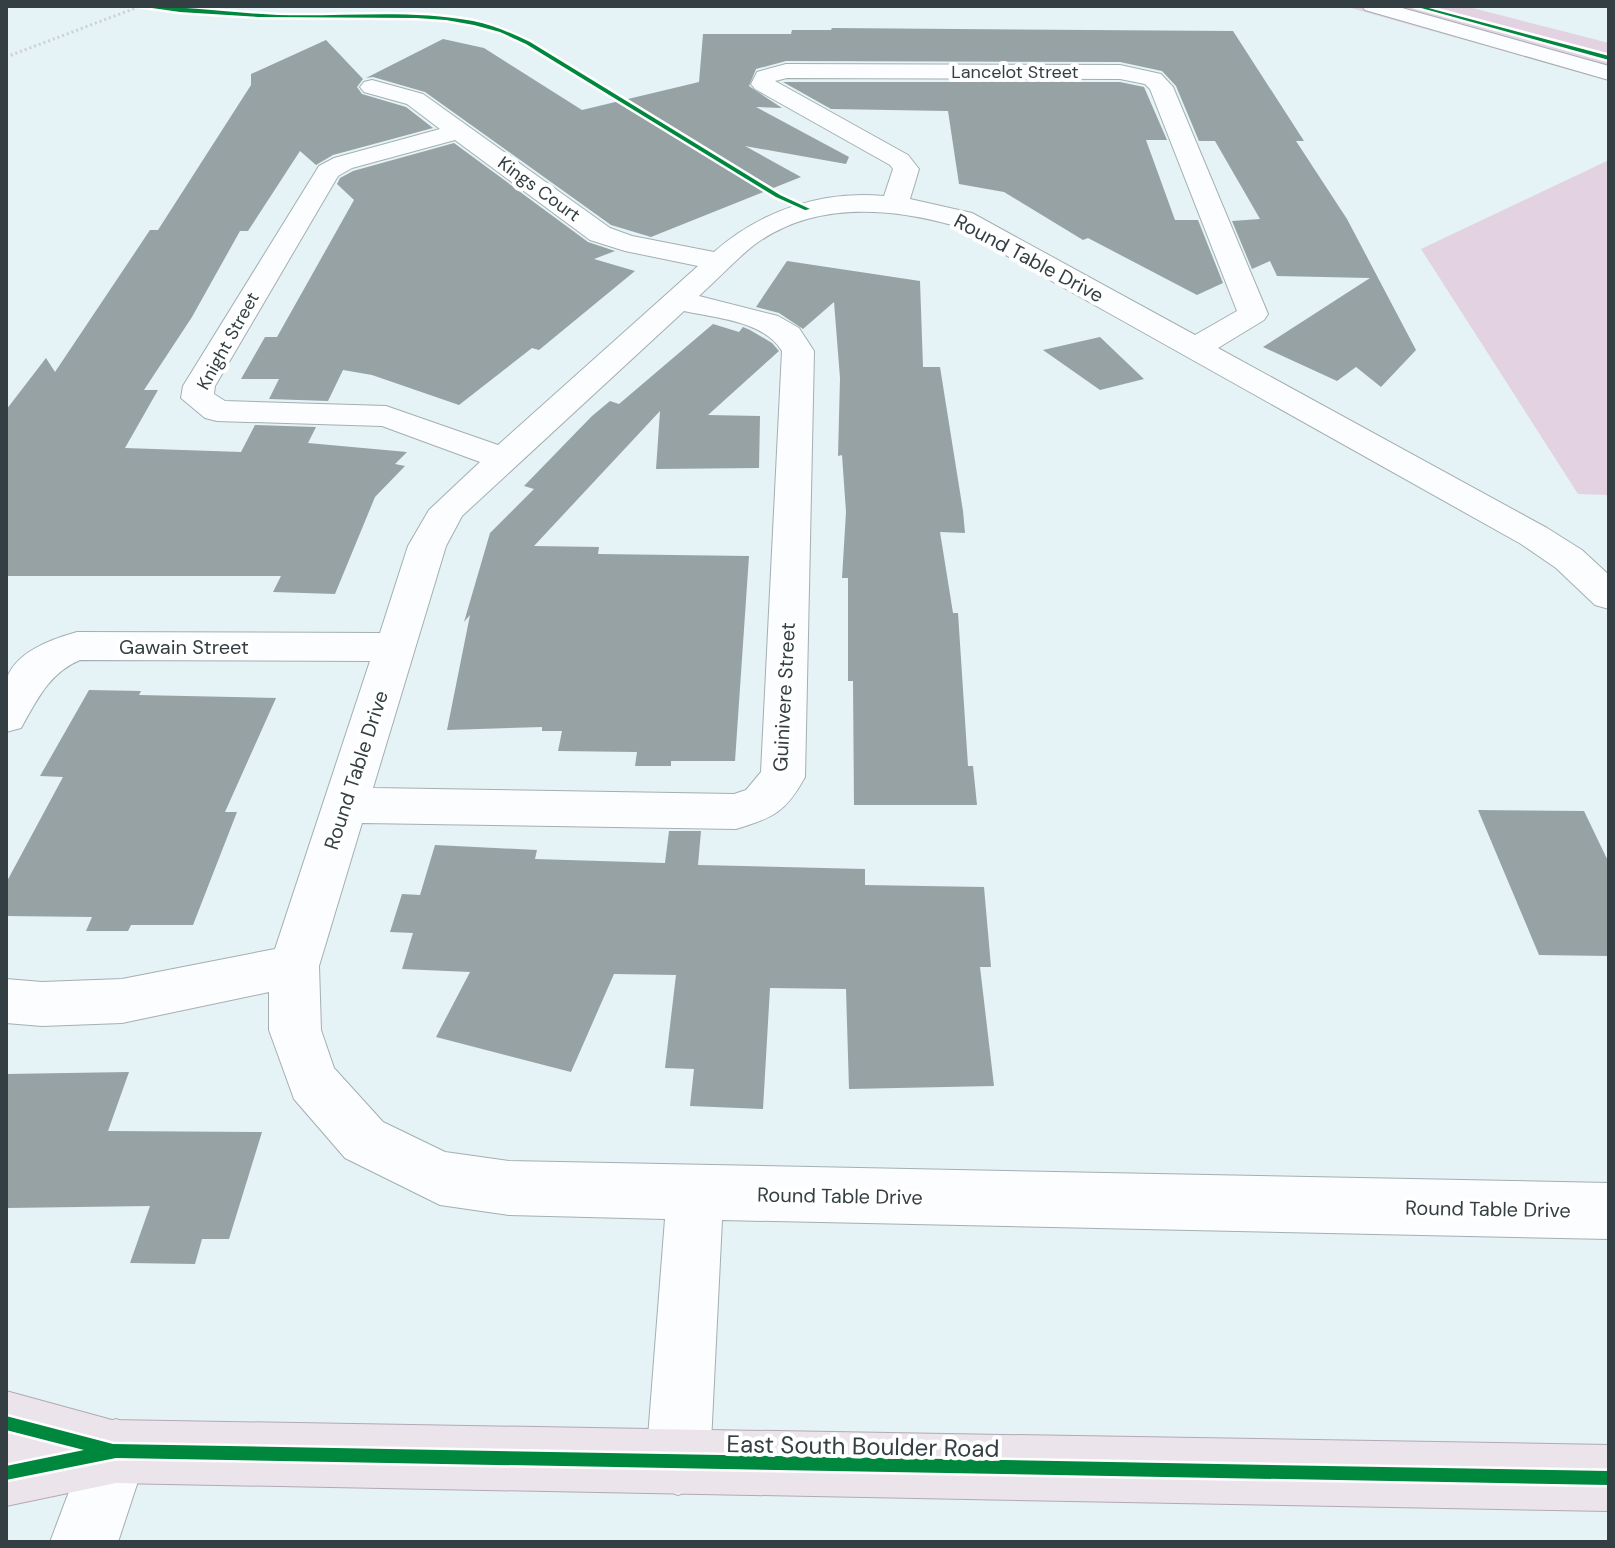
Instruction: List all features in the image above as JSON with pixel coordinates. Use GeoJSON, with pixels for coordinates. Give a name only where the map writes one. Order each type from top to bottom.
{"type":"FeatureCollection","features":[{"type":"Feature","properties":{"kind":"main road","name":"East South Boulder Road"},"geometry":{"type":"LineString","coordinates":[[6,1423],[116,1451]]}},
{"type":"Feature","properties":{"kind":"main road","name":"East South Boulder Road"},"geometry":{"type":"LineString","coordinates":[[6,1473],[116,1451],[1609,1478]]}},
{"type":"Feature","properties":{"kind":"street"},"geometry":{"type":"LineString","coordinates":[[1372,6],[1609,73]]}},
{"type":"Feature","properties":{"kind":"street","name":"Lancelot Street"},"geometry":{"type":"LineString","coordinates":[[895,203],[906,169],[899,160],[763,84],[765,77],[786,71],[1120,72],[1153,79],[1161,87],[1253,314],[1196,348]]}},
{"type":"Feature","properties":{"kind":"street","name":"Kings Court"},"geometry":{"type":"LineString","coordinates":[[372,87],[415,99],[600,234],[625,243],[719,262]]}},
{"type":"Feature","properties":{"kind":"street","name":"Knight Street"},"geometry":{"type":"LineString","coordinates":[[459,131],[343,163],[328,171],[199,386],[197,398],[217,411],[386,416],[502,458]]}},
{"type":"Feature","properties":{"kind":"street","name":"Round Table Drive"},"geometry":{"type":"LineString","coordinates":[[1609,596],[1569,559],[1534,536],[962,219],[895,203],[859,202],[807,209],[771,221],[719,262],[447,510],[427,546],[294,966],[295,1030],[313,1082],[364,1140],[440,1178],[509,1188],[1609,1211]]}},
{"type":"Feature","properties":{"kind":"street","name":"Guinivere Street"},"geometry":{"type":"LineString","coordinates":[[344,805],[736,812],[762,802],[783,777],[798,351],[788,335],[767,322],[677,300]]}},
{"type":"Feature","properties":{"kind":"street","name":"Gawain Street"},"geometry":{"type":"LineString","coordinates":[[6,717],[36,666],[77,646],[396,647]]}},
{"type":"Feature","properties":{"kind":"street"},"geometry":{"type":"LineString","coordinates":[[6,1001],[42,1004],[122,1001],[294,966]]}},
{"type":"Feature","properties":{"kind":"street"},"geometry":{"type":"LineString","coordinates":[[678,1463],[695,1193]]}},
{"type":"Feature","properties":{"kind":"street"},"geometry":{"type":"LineString","coordinates":[[84,1542],[116,1451]]}},
{"type":"Feature","properties":{"kind":"path"},"geometry":{"type":"LineString","coordinates":[[6,57],[141,6]]}},
{"type":"Feature","properties":{"kind":"shaded area"},"geometry":{"type":"Polygon","coordinates":[[[1344,6],[1465,6],[1609,43],[1609,81],[1344,6]]]}},
{"type":"Feature","properties":{"kind":"shaded area"},"geometry":{"type":"Polygon","coordinates":[[[1609,160],[1609,495],[1578,494],[1421,249],[1609,160]]]}},
{"type":"Feature","properties":{"kind":"building"},"geometry":{"type":"Polygon","coordinates":[[[792,30],[1233,31],[1304,141],[1296,141],[1347,219],[1416,350],[1381,387],[1356,367],[1337,381],[1263,347],[1370,278],[1277,276],[1270,261],[1252,269],[1232,221],[1260,219],[1215,141],[1199,141],[1176,86],[1162,71],[1120,62],[786,61],[756,69],[749,86],[782,108],[756,107],[849,157],[846,164],[745,146],[801,177],[651,237],[611,225],[425,92],[373,77],[366,78],[443,39],[484,48],[582,110],[699,82],[703,34],[791,34],[792,30]]]}},
{"type":"Feature","properties":{"kind":"building"},"geometry":{"type":"Polygon","coordinates":[[[326,40],[363,79],[357,87],[362,94],[406,107],[433,128],[333,155],[316,165],[300,151],[248,231],[240,231],[192,317],[144,390],[158,390],[125,448],[241,452],[255,425],[316,427],[308,443],[407,452],[395,464],[405,466],[375,497],[335,594],[273,592],[281,576],[6,576],[6,410],[46,358],[55,372],[150,230],[158,230],[251,85],[251,74],[326,40]]]}},
{"type":"Feature","properties":{"kind":"building"},"geometry":{"type":"Polygon","coordinates":[[[783,82],[1120,82],[1144,87],[1167,140],[1146,140],[1175,220],[1198,220],[1223,283],[1197,295],[1088,238],[1083,240],[1004,192],[959,184],[948,111],[831,109],[783,82]]]}},
{"type":"Feature","properties":{"kind":"building"},"geometry":{"type":"Polygon","coordinates":[[[454,143],[588,242],[615,251],[594,259],[635,271],[539,350],[532,348],[459,405],[372,375],[343,370],[328,401],[269,399],[279,379],[241,379],[265,337],[277,337],[354,200],[337,184],[340,178],[353,171],[454,143]]]}},
{"type":"Feature","properties":{"kind":"building"},"geometry":{"type":"Polygon","coordinates":[[[787,261],[920,281],[923,367],[940,367],[963,511],[965,533],[940,532],[953,613],[958,613],[968,766],[973,766],[977,805],[854,805],[853,681],[848,681],[848,578],[842,578],[846,512],[842,455],[838,456],[840,378],[834,302],[803,329],[779,313],[756,307],[787,261]]]}},
{"type":"Feature","properties":{"kind":"building"},"geometry":{"type":"Polygon","coordinates":[[[713,324],[739,332],[743,327],[772,343],[779,351],[708,415],[760,416],[759,468],[656,469],[660,411],[534,546],[599,547],[598,554],[749,556],[735,761],[671,761],[671,766],[635,766],[637,752],[558,751],[562,731],[542,731],[542,727],[447,730],[470,615],[464,622],[490,533],[534,489],[524,486],[592,416],[610,401],[619,404],[713,324]]]}},
{"type":"Feature","properties":{"kind":"building"},"geometry":{"type":"Polygon","coordinates":[[[1100,337],[1144,379],[1100,390],[1043,350],[1100,337]]]}},
{"type":"Feature","properties":{"kind":"building"},"geometry":{"type":"Polygon","coordinates":[[[89,690],[141,691],[139,695],[276,698],[225,812],[237,812],[193,925],[131,925],[128,931],[86,931],[92,917],[6,916],[6,883],[63,777],[40,776],[89,690]]]}},
{"type":"Feature","properties":{"kind":"building"},"geometry":{"type":"Polygon","coordinates":[[[1478,810],[1584,811],[1609,863],[1609,956],[1539,955],[1478,810]]]}},
{"type":"Feature","properties":{"kind":"building"},"geometry":{"type":"Polygon","coordinates":[[[669,831],[701,831],[698,865],[865,869],[865,885],[984,887],[991,967],[980,967],[994,1086],[849,1089],[846,989],[770,988],[763,1109],[690,1106],[694,1069],[665,1068],[676,975],[614,974],[571,1072],[436,1037],[470,972],[402,969],[413,933],[390,932],[402,894],[420,895],[435,845],[537,850],[535,859],[665,863],[669,831]]]}},
{"type":"Feature","properties":{"kind":"building"},"geometry":{"type":"Polygon","coordinates":[[[129,1072],[108,1131],[262,1132],[229,1239],[202,1239],[195,1264],[130,1263],[150,1206],[6,1208],[6,1074],[129,1072]]]}},
{"type":"Feature","properties":{"kind":"cycle path"},"geometry":{"type":"LineString","coordinates":[[140,6],[279,16],[416,16],[474,23],[502,31],[528,43],[778,196],[807,209]]}},
{"type":"Feature","properties":{"kind":"cycle path"},"geometry":{"type":"LineString","coordinates":[[1416,6],[1609,58]]}},
{"type":"Feature","properties":{"kind":"cycle path"},"geometry":{"type":"LineString","coordinates":[[6,1423],[108,1449]]}},
{"type":"Feature","properties":{"kind":"cycle path"},"geometry":{"type":"LineString","coordinates":[[6,1473],[116,1451],[1609,1478]]}}]}
